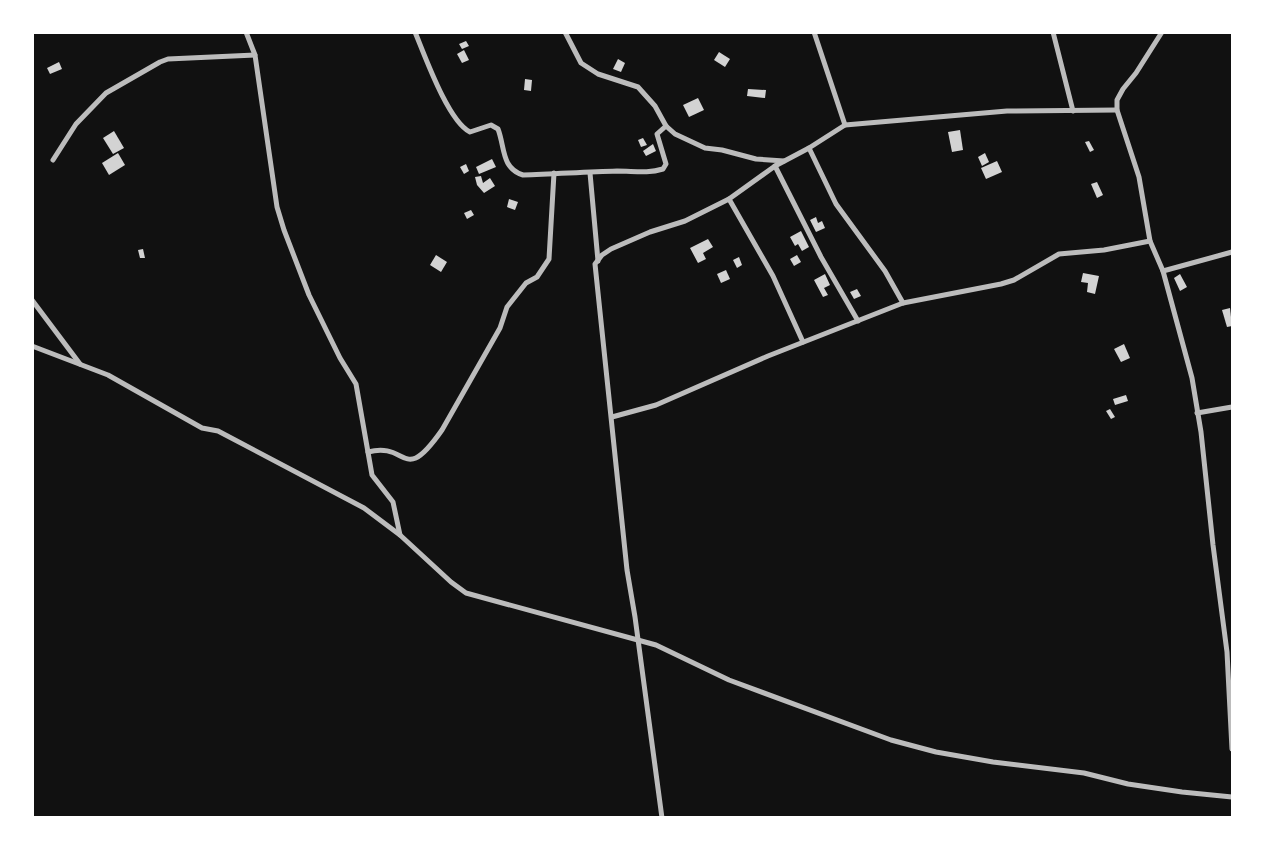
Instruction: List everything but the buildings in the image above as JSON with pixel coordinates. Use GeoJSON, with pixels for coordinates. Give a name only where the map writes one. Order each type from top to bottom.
{"type":"FeatureCollection","features":[{"type":"Feature","properties":{"kind":"street"},"geometry":{"type":"LineString","coordinates":[[246,32],[255,55],[277,207],[284,230],[309,295],[340,358],[356,384],[372,475],[393,502],[400,535]]}},
{"type":"Feature","properties":{"kind":"street"},"geometry":{"type":"LineString","coordinates":[[415,32],[446,102],[465,129],[470,132],[495,126],[503,140],[507,164],[513,172],[522,175],[618,171],[640,174],[663,169],[666,164],[656,137],[666,126]]}},
{"type":"Feature","properties":{"kind":"street"},"geometry":{"type":"LineString","coordinates":[[565,32],[580,63],[598,74],[638,87],[655,106],[666,126],[675,134],[705,148],[732,152],[756,159],[784,160]]}},
{"type":"Feature","properties":{"kind":"street"},"geometry":{"type":"LineString","coordinates":[[814,32],[846,125]]}},
{"type":"Feature","properties":{"kind":"street"},"geometry":{"type":"LineString","coordinates":[[1053,32],[1073,111]]}},
{"type":"Feature","properties":{"kind":"street"},"geometry":{"type":"LineString","coordinates":[[1162,32],[1136,73],[1123,89],[1117,100],[1117,110],[1139,177],[1150,241],[1163,271],[1192,378],[1227,652],[1232,749]]}},
{"type":"Feature","properties":{"kind":"street"},"geometry":{"type":"LineString","coordinates":[[53,160],[76,124],[106,93],[160,62],[168,58],[255,55]]}},
{"type":"Feature","properties":{"kind":"street"},"geometry":{"type":"LineString","coordinates":[[662,818],[626,570],[612,417],[596,288],[596,264],[602,255],[623,243],[685,221],[729,199],[784,160],[809,148],[846,125],[1007,111],[1117,110]]}},
{"type":"Feature","properties":{"kind":"street"},"geometry":{"type":"LineString","coordinates":[[809,148],[836,204],[885,271],[903,303]]}},
{"type":"Feature","properties":{"kind":"street"},"geometry":{"type":"LineString","coordinates":[[775,166],[821,257],[858,321]]}},
{"type":"Feature","properties":{"kind":"street"},"geometry":{"type":"LineString","coordinates":[[368,452],[382,449],[407,461],[413,460],[431,446],[442,430],[454,405],[500,328],[507,307],[526,283],[537,277],[549,259],[552,236],[554,173]]}},
{"type":"Feature","properties":{"kind":"street"},"geometry":{"type":"LineString","coordinates":[[590,173],[598,261]]}},
{"type":"Feature","properties":{"kind":"street"},"geometry":{"type":"LineString","coordinates":[[729,199],[772,276],[803,342]]}},
{"type":"Feature","properties":{"kind":"street"},"geometry":{"type":"LineString","coordinates":[[612,417],[671,400],[803,342],[903,303],[1014,280],[1059,254],[1104,250],[1150,241]]}},
{"type":"Feature","properties":{"kind":"street"},"geometry":{"type":"LineString","coordinates":[[1163,271],[1232,252]]}},
{"type":"Feature","properties":{"kind":"street"},"geometry":{"type":"LineString","coordinates":[[32,300],[82,366]]}},
{"type":"Feature","properties":{"kind":"street"},"geometry":{"type":"LineString","coordinates":[[32,346],[108,375],[202,428],[218,431],[277,462],[290,466],[364,508],[400,535],[422,556],[466,592],[529,612],[577,622],[656,645],[729,680],[909,745],[993,762],[1084,773],[1128,784],[1182,792],[1232,796]]}},
{"type":"Feature","properties":{"kind":"street"},"geometry":{"type":"LineString","coordinates":[[1197,413],[1232,407]]}}]}
